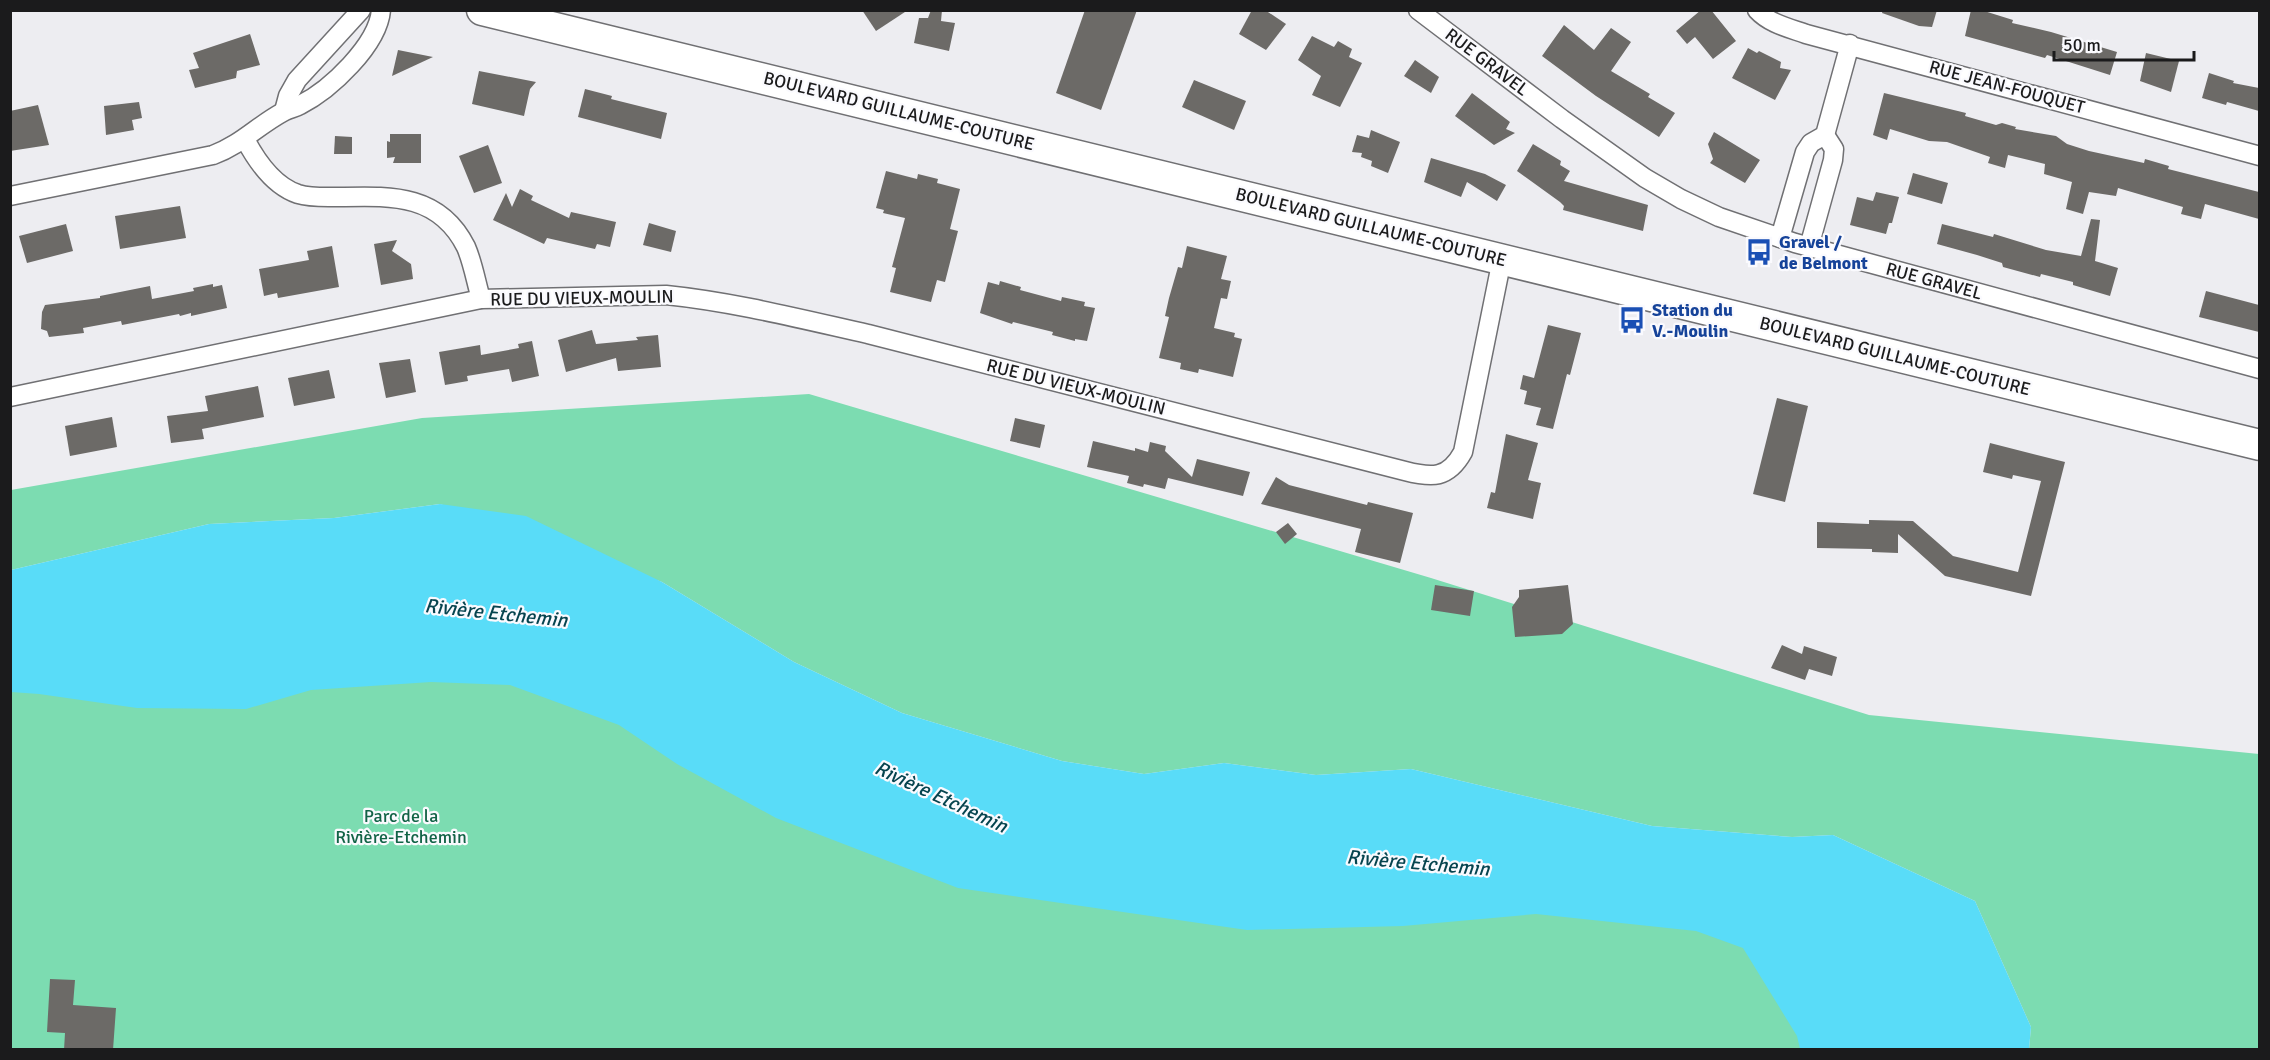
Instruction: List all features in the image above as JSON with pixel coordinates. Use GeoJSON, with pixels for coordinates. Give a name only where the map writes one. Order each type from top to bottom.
{"type":"FeatureCollection","features":[{"type":"Feature","properties":{"kind":"main road","name":"BOULEVARD GUILLAUME-COUTURE"},"geometry":{"type":"LineString","coordinates":[[482,10],[2259,445]]}},
{"type":"Feature","properties":{"kind":"street"},"geometry":{"type":"LineString","coordinates":[[284,111],[288,96],[297,80],[361,10]]}},
{"type":"Feature","properties":{"kind":"street"},"geometry":{"type":"LineString","coordinates":[[10,196],[213,155],[245,140],[284,111],[301,105],[357,60],[380,24],[381,10]]}},
{"type":"Feature","properties":{"kind":"street","name":"RUE GRAVEL"},"geometry":{"type":"LineString","coordinates":[[1418,10],[1562,119],[1645,178],[1719,217],[1809,247],[2259,369]]}},
{"type":"Feature","properties":{"kind":"street","name":"RUE JEAN-FOUQUET"},"geometry":{"type":"LineString","coordinates":[[1757,10],[1763,16],[1783,26],[2259,156]]}},
{"type":"Feature","properties":{"kind":"street"},"geometry":{"type":"LineString","coordinates":[[1780,238],[1806,152],[1811,143],[1825,135],[1850,44]]}},
{"type":"Feature","properties":{"kind":"street"},"geometry":{"type":"LineString","coordinates":[[1809,247],[1833,160],[1834,149],[1825,135]]}},
{"type":"Feature","properties":{"kind":"street","name":"RUE DU VIEUX-MOULIN"},"geometry":{"type":"LineString","coordinates":[[245,140],[254,156],[281,185],[298,194],[321,197],[392,196],[415,201],[433,210],[450,224],[466,248],[481,299]]}},
{"type":"Feature","properties":{"kind":"street","name":"RUE DU VIEUX-MOULIN"},"geometry":{"type":"LineString","coordinates":[[10,397],[481,299],[666,295],[695,298],[779,314],[868,334],[1423,476],[1442,474],[1449,470],[1456,464],[1463,452],[1502,260]]}},
{"type":"Feature","properties":{"kind":"green space"},"geometry":{"type":"Polygon","coordinates":[[[809,394],[1431,578],[1869,715],[2259,754],[2259,1049],[2029,1049],[2031,1027],[1975,901],[1833,835],[1792,837],[1652,826],[1411,769],[1316,775],[1224,763],[1144,774],[1062,761],[902,713],[794,662],[662,582],[440,504],[334,518],[209,524],[11,570],[11,490],[422,418],[809,394]]]}},
{"type":"Feature","properties":{"kind":"green space","name":"Parc de la Rivière-Etchemin"},"geometry":{"type":"Polygon","coordinates":[[[390,602],[1004,830],[1725,887],[1894,1049],[11,1049],[10,642],[390,602]]]}},
{"type":"Feature","properties":{"kind":"water","name":"Rivière Etchemin"},"geometry":{"type":"Polygon","coordinates":[[[440,504],[526,516],[662,582],[794,662],[902,713],[1062,761],[1144,774],[1224,763],[1316,775],[1411,769],[1652,826],[1792,837],[1833,835],[1975,901],[2031,1027],[2029,1049],[1800,1049],[1797,1036],[1743,948],[1696,931],[1536,914],[1403,926],[1247,930],[958,888],[776,818],[677,764],[619,725],[510,685],[431,682],[311,690],[246,709],[137,708],[11,692],[11,570],[209,524],[334,518],[440,504]]]}},
{"type":"Feature","properties":{"kind":"building"},"geometry":{"type":"Polygon","coordinates":[[[862,10],[908,10],[876,31],[862,10]]]}},
{"type":"Feature","properties":{"kind":"building"},"geometry":{"type":"Polygon","coordinates":[[[931,10],[942,10],[941,21],[955,23],[949,51],[914,43],[919,18],[928,18],[931,10]]]}},
{"type":"Feature","properties":{"kind":"building"},"geometry":{"type":"Polygon","coordinates":[[[1085,10],[1137,10],[1101,110],[1056,93],[1085,10]]]}},
{"type":"Feature","properties":{"kind":"building"},"geometry":{"type":"Polygon","coordinates":[[[1252,10],[1265,10],[1286,24],[1266,50],[1239,34],[1252,10]]]}},
{"type":"Feature","properties":{"kind":"building"},"geometry":{"type":"Polygon","coordinates":[[[1701,10],[1711,10],[1736,41],[1713,59],[1695,37],[1687,44],[1676,31],[1701,10]]]}},
{"type":"Feature","properties":{"kind":"building"},"geometry":{"type":"Polygon","coordinates":[[[1883,10],[1937,10],[1932,27],[1919,26],[1882,13],[1883,10]]]}},
{"type":"Feature","properties":{"kind":"building"},"geometry":{"type":"Polygon","coordinates":[[[1971,10],[1981,10],[2013,20],[2012,23],[2117,52],[2110,75],[2047,55],[2045,58],[1965,36],[1971,10]]]}},
{"type":"Feature","properties":{"kind":"building"},"geometry":{"type":"Polygon","coordinates":[[[1564,25],[1594,50],[1611,28],[1631,42],[1611,71],[1650,94],[1648,97],[1675,113],[1659,137],[1596,96],[1542,56],[1564,25]]]}},
{"type":"Feature","properties":{"kind":"building"},"geometry":{"type":"Polygon","coordinates":[[[250,34],[260,65],[237,71],[236,78],[195,88],[189,70],[199,68],[193,53],[250,34]]]}},
{"type":"Feature","properties":{"kind":"building"},"geometry":{"type":"Polygon","coordinates":[[[1312,36],[1334,47],[1338,41],[1352,49],[1349,57],[1362,63],[1340,107],[1312,95],[1321,76],[1298,60],[1312,36]]]}},
{"type":"Feature","properties":{"kind":"building"},"geometry":{"type":"Polygon","coordinates":[[[1748,48],[1781,62],[1780,68],[1791,70],[1775,100],[1732,78],[1748,48]]]}},
{"type":"Feature","properties":{"kind":"building"},"geometry":{"type":"Polygon","coordinates":[[[398,50],[433,57],[392,76],[398,50]]]}},
{"type":"Feature","properties":{"kind":"building"},"geometry":{"type":"Polygon","coordinates":[[[2146,53],[2179,61],[2171,92],[2140,81],[2146,53]]]}},
{"type":"Feature","properties":{"kind":"building"},"geometry":{"type":"Polygon","coordinates":[[[1415,60],[1439,77],[1431,93],[1404,76],[1415,60]]]}},
{"type":"Feature","properties":{"kind":"building"},"geometry":{"type":"Polygon","coordinates":[[[479,71],[536,82],[530,89],[524,116],[472,104],[479,71]]]}},
{"type":"Feature","properties":{"kind":"building"},"geometry":{"type":"Polygon","coordinates":[[[2209,73],[2234,81],[2233,83],[2259,88],[2259,111],[2202,98],[2209,73]]]}},
{"type":"Feature","properties":{"kind":"building"},"geometry":{"type":"Polygon","coordinates":[[[1194,80],[1246,101],[1234,130],[1182,107],[1194,80]]]}},
{"type":"Feature","properties":{"kind":"building"},"geometry":{"type":"Polygon","coordinates":[[[585,89],[612,96],[611,99],[667,113],[661,139],[578,117],[585,89]]]}},
{"type":"Feature","properties":{"kind":"building"},"geometry":{"type":"Polygon","coordinates":[[[1472,93],[1510,122],[1506,129],[1515,133],[1494,145],[1455,116],[1472,93]]]}},
{"type":"Feature","properties":{"kind":"building"},"geometry":{"type":"Polygon","coordinates":[[[1884,93],[1966,113],[1965,116],[1996,125],[2002,123],[2016,127],[2015,129],[2056,136],[2067,144],[2089,151],[2144,163],[2145,159],[2169,166],[2168,169],[2259,192],[2259,219],[2205,204],[2201,219],[2181,214],[2183,207],[2118,188],[2116,196],[2089,192],[2083,214],[2066,209],[2072,182],[2044,174],[2045,164],[2008,155],[2005,168],[1988,163],[1990,157],[1947,142],[1929,141],[1890,129],[1887,140],[1873,135],[1884,93]]]}},
{"type":"Feature","properties":{"kind":"building"},"geometry":{"type":"Polygon","coordinates":[[[139,102],[142,118],[132,120],[134,130],[106,135],[104,106],[139,102]]]}},
{"type":"Feature","properties":{"kind":"building"},"geometry":{"type":"Polygon","coordinates":[[[38,105],[49,145],[10,151],[10,111],[38,105]]]}},
{"type":"Feature","properties":{"kind":"building"},"geometry":{"type":"Polygon","coordinates":[[[1371,130],[1400,142],[1388,173],[1371,166],[1372,161],[1361,157],[1362,153],[1352,152],[1357,135],[1369,138],[1371,130]]]}},
{"type":"Feature","properties":{"kind":"building"},"geometry":{"type":"Polygon","coordinates":[[[1714,132],[1760,160],[1745,183],[1710,163],[1713,159],[1708,144],[1714,132]]]}},
{"type":"Feature","properties":{"kind":"building"},"geometry":{"type":"Polygon","coordinates":[[[390,134],[421,134],[421,163],[393,163],[395,157],[387,158],[387,141],[390,142],[390,134]]]}},
{"type":"Feature","properties":{"kind":"building"},"geometry":{"type":"Polygon","coordinates":[[[335,136],[352,137],[352,154],[334,154],[335,136]]]}},
{"type":"Feature","properties":{"kind":"building"},"geometry":{"type":"Polygon","coordinates":[[[1533,144],[1561,161],[1560,165],[1570,171],[1564,181],[1648,205],[1643,231],[1563,210],[1564,206],[1560,202],[1517,171],[1533,144]]]}},
{"type":"Feature","properties":{"kind":"building"},"geometry":{"type":"Polygon","coordinates":[[[488,145],[502,183],[474,193],[459,156],[488,145]]]}},
{"type":"Feature","properties":{"kind":"building"},"geometry":{"type":"Polygon","coordinates":[[[1431,158],[1485,174],[1506,185],[1497,201],[1467,182],[1461,197],[1424,182],[1431,158]]]}},
{"type":"Feature","properties":{"kind":"building"},"geometry":{"type":"Polygon","coordinates":[[[886,171],[917,179],[918,174],[938,179],[937,183],[960,189],[950,229],[958,231],[945,282],[937,280],[931,302],[890,292],[896,268],[892,267],[905,218],[883,213],[884,210],[876,208],[886,171]]]}},
{"type":"Feature","properties":{"kind":"building"},"geometry":{"type":"Polygon","coordinates":[[[1913,173],[1948,183],[1942,204],[1907,194],[1913,173]]]}},
{"type":"Feature","properties":{"kind":"building"},"geometry":{"type":"Polygon","coordinates":[[[520,189],[533,196],[531,200],[569,218],[571,212],[616,222],[610,247],[597,244],[595,249],[547,238],[544,244],[493,220],[506,193],[512,207],[520,189]]]}},
{"type":"Feature","properties":{"kind":"building"},"geometry":{"type":"Polygon","coordinates":[[[1876,192],[1899,197],[1892,223],[1889,223],[1886,234],[1850,225],[1857,197],[1873,201],[1876,192]]]}},
{"type":"Feature","properties":{"kind":"building"},"geometry":{"type":"Polygon","coordinates":[[[180,206],[186,238],[120,249],[115,216],[180,206]]]}},
{"type":"Feature","properties":{"kind":"building"},"geometry":{"type":"Polygon","coordinates":[[[2091,219],[2100,220],[2095,261],[2118,268],[2110,296],[2073,285],[2073,282],[2041,274],[2040,277],[2003,267],[2002,263],[1937,244],[1942,224],[1993,237],[1994,234],[2046,250],[2081,256],[2091,219]]]}},
{"type":"Feature","properties":{"kind":"building"},"geometry":{"type":"Polygon","coordinates":[[[649,223],[676,231],[671,252],[643,245],[649,223]]]}},
{"type":"Feature","properties":{"kind":"building"},"geometry":{"type":"Polygon","coordinates":[[[66,224],[73,251],[27,263],[19,236],[66,224]]]}},
{"type":"Feature","properties":{"kind":"building"},"geometry":{"type":"Polygon","coordinates":[[[397,240],[392,251],[411,264],[413,279],[381,285],[374,244],[397,240]]]}},
{"type":"Feature","properties":{"kind":"building"},"geometry":{"type":"Polygon","coordinates":[[[332,246],[339,287],[278,298],[277,293],[264,296],[259,269],[309,260],[307,251],[332,246]]]}},
{"type":"Feature","properties":{"kind":"building"},"geometry":{"type":"Polygon","coordinates":[[[1187,246],[1227,256],[1221,279],[1231,281],[1227,299],[1221,298],[1214,328],[1235,333],[1234,337],[1242,339],[1233,377],[1199,369],[1198,373],[1180,369],[1181,363],[1159,358],[1169,317],[1165,316],[1169,298],[1178,267],[1182,268],[1187,246]]]}},
{"type":"Feature","properties":{"kind":"building"},"geometry":{"type":"Polygon","coordinates":[[[1000,281],[1021,287],[1020,290],[1061,301],[1062,297],[1085,302],[1084,306],[1095,308],[1087,341],[1075,339],[1075,341],[1052,335],[1053,332],[1013,322],[1012,324],[980,313],[988,282],[999,285],[1000,281]]]}},
{"type":"Feature","properties":{"kind":"building"},"geometry":{"type":"Polygon","coordinates":[[[213,284],[213,287],[222,285],[227,308],[191,316],[191,313],[180,316],[179,314],[122,325],[121,321],[83,328],[84,333],[49,337],[47,331],[41,329],[42,312],[45,305],[100,298],[100,296],[150,286],[152,299],[194,291],[193,288],[213,284]]]}},
{"type":"Feature","properties":{"kind":"building"},"geometry":{"type":"Polygon","coordinates":[[[2206,291],[2259,305],[2259,332],[2199,317],[2206,291]]]}},
{"type":"Feature","properties":{"kind":"building"},"geometry":{"type":"Polygon","coordinates":[[[1548,325],[1581,333],[1570,375],[1567,374],[1553,429],[1536,425],[1541,408],[1524,404],[1527,391],[1520,389],[1523,375],[1534,378],[1548,325]]]}},
{"type":"Feature","properties":{"kind":"building"},"geometry":{"type":"Polygon","coordinates":[[[592,330],[596,344],[638,340],[636,337],[658,335],[661,367],[618,371],[616,358],[566,372],[558,340],[592,330]]]}},
{"type":"Feature","properties":{"kind":"building"},"geometry":{"type":"Polygon","coordinates":[[[532,341],[539,376],[512,382],[509,369],[467,376],[468,381],[445,385],[439,352],[480,345],[481,355],[519,348],[518,344],[532,341]]]}},
{"type":"Feature","properties":{"kind":"building"},"geometry":{"type":"Polygon","coordinates":[[[410,359],[416,392],[386,398],[379,363],[410,359]]]}},
{"type":"Feature","properties":{"kind":"building"},"geometry":{"type":"Polygon","coordinates":[[[329,370],[335,398],[294,406],[288,378],[329,370]]]}},
{"type":"Feature","properties":{"kind":"building"},"geometry":{"type":"Polygon","coordinates":[[[258,386],[264,417],[202,429],[204,439],[171,443],[167,416],[208,411],[205,396],[258,386]]]}},
{"type":"Feature","properties":{"kind":"building"},"geometry":{"type":"Polygon","coordinates":[[[1777,398],[1808,406],[1785,502],[1753,494],[1777,398]]]}},
{"type":"Feature","properties":{"kind":"building"},"geometry":{"type":"Polygon","coordinates":[[[112,417],[117,447],[70,456],[65,426],[112,417]]]}},
{"type":"Feature","properties":{"kind":"building"},"geometry":{"type":"Polygon","coordinates":[[[1015,418],[1045,425],[1040,448],[1010,441],[1015,418]]]}},
{"type":"Feature","properties":{"kind":"building"},"geometry":{"type":"Polygon","coordinates":[[[1506,434],[1538,443],[1528,480],[1541,483],[1533,519],[1487,508],[1491,492],[1495,493],[1506,434]]]}},
{"type":"Feature","properties":{"kind":"building"},"geometry":{"type":"Polygon","coordinates":[[[1093,441],[1148,452],[1150,442],[1166,446],[1165,451],[1192,477],[1197,459],[1250,472],[1243,496],[1168,478],[1165,489],[1144,484],[1143,487],[1127,483],[1129,476],[1087,467],[1093,441]]]}},
{"type":"Feature","properties":{"kind":"building"},"geometry":{"type":"Polygon","coordinates":[[[1990,443],[2065,462],[2031,596],[1945,576],[1898,534],[1898,553],[1872,552],[1872,549],[1817,548],[1817,522],[1869,524],[1869,520],[1913,521],[1953,556],[2018,572],[2041,481],[2013,475],[2012,479],[1983,472],[1990,443]]]}},
{"type":"Feature","properties":{"kind":"building"},"geometry":{"type":"Polygon","coordinates":[[[1276,477],[1289,485],[1367,505],[1368,502],[1413,513],[1400,563],[1355,552],[1361,529],[1261,504],[1276,477]]]}},
{"type":"Feature","properties":{"kind":"building"},"geometry":{"type":"Polygon","coordinates":[[[1288,523],[1297,534],[1285,544],[1276,532],[1288,523]]]}},
{"type":"Feature","properties":{"kind":"building"},"geometry":{"type":"Polygon","coordinates":[[[1435,585],[1474,591],[1470,616],[1431,610],[1435,585]]]}},
{"type":"Feature","properties":{"kind":"building"},"geometry":{"type":"Polygon","coordinates":[[[1568,585],[1573,624],[1562,634],[1515,637],[1512,607],[1519,597],[1519,590],[1568,585]]]}},
{"type":"Feature","properties":{"kind":"building"},"geometry":{"type":"Polygon","coordinates":[[[1782,645],[1802,654],[1804,646],[1837,657],[1832,676],[1809,669],[1805,680],[1771,668],[1782,645]]]}},
{"type":"Feature","properties":{"kind":"building"},"geometry":{"type":"Polygon","coordinates":[[[50,979],[75,980],[73,1005],[116,1008],[113,1050],[64,1050],[65,1033],[47,1032],[50,979]]]}},
{"type":"Feature","properties":{"kind":"place","name":"Gravel / de Belmont"},"geometry":{"type":"Point","coordinates":[1759,252]}},
{"type":"Feature","properties":{"kind":"place","name":"Station du V.-Moulin"},"geometry":{"type":"Point","coordinates":[1632,320]}}]}
